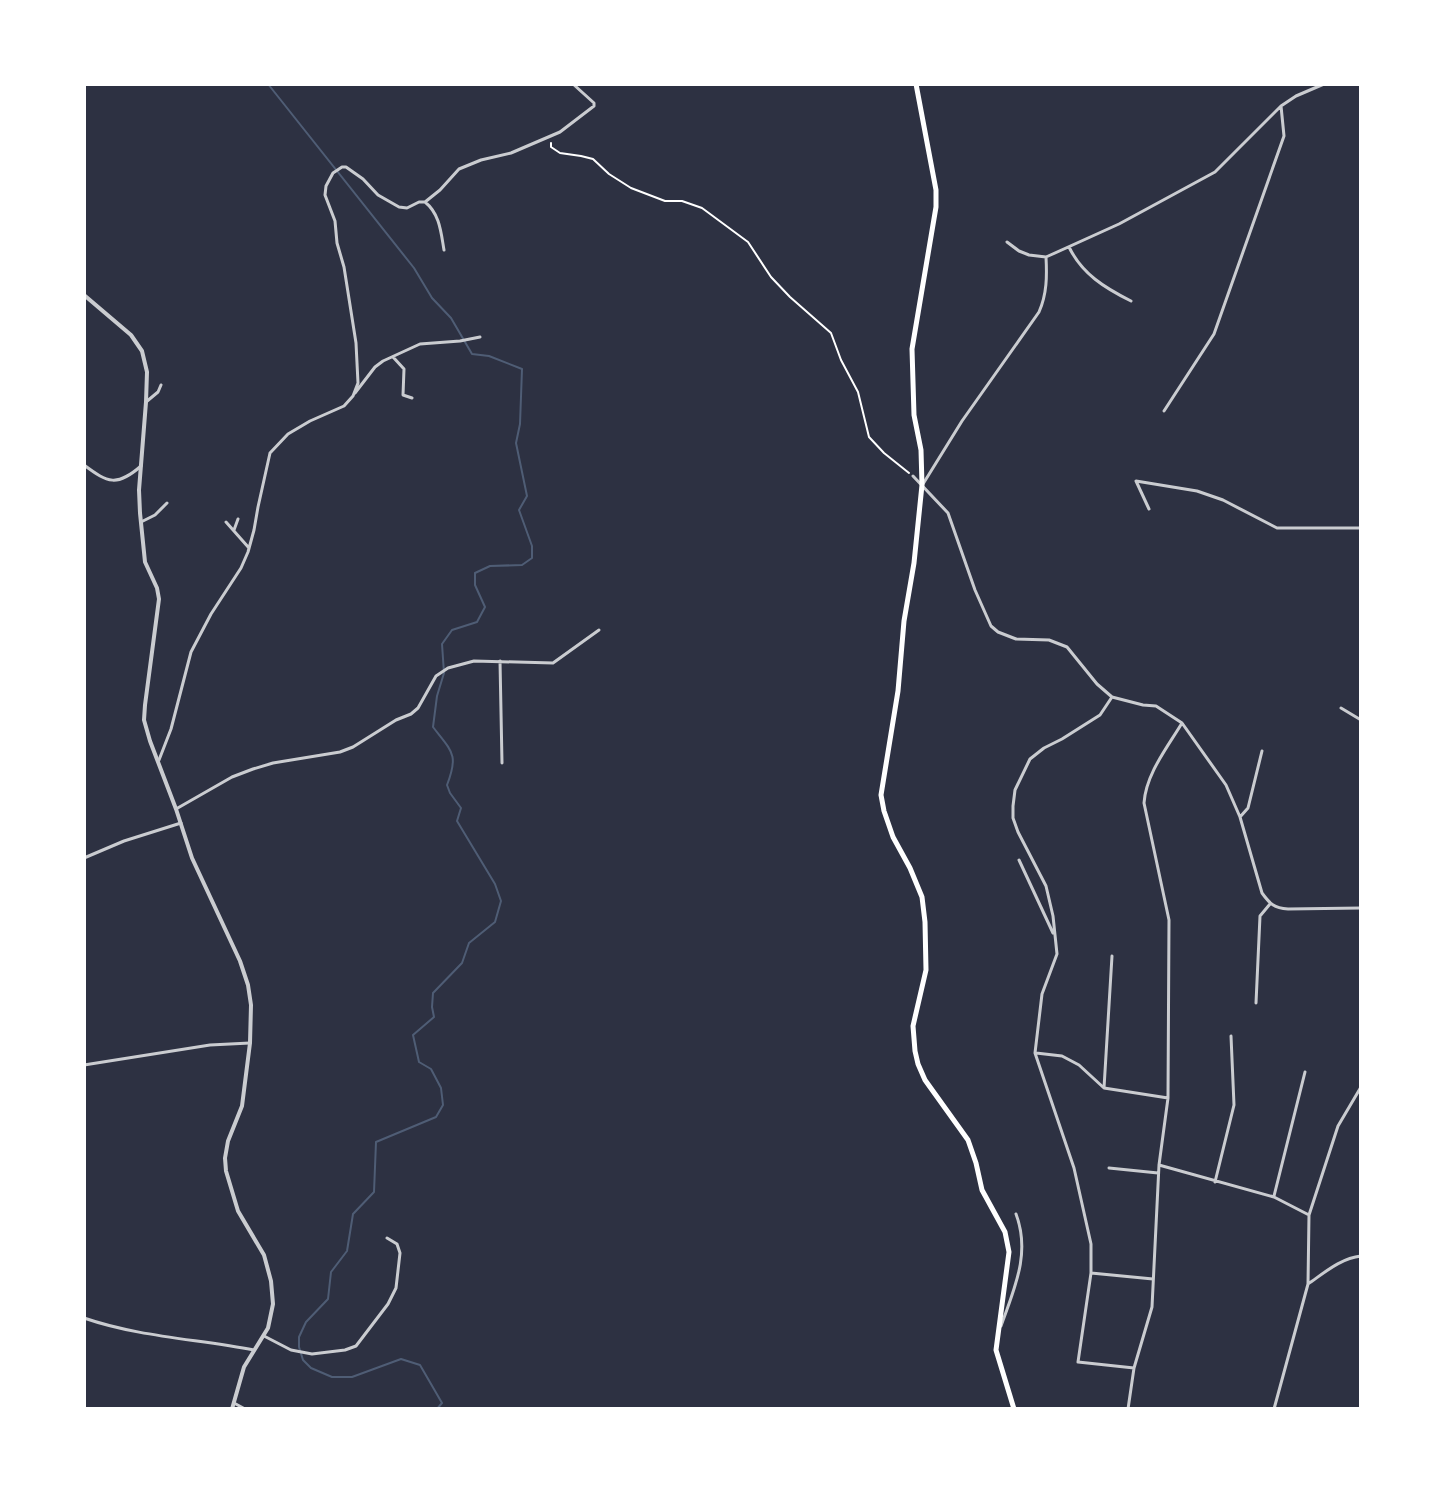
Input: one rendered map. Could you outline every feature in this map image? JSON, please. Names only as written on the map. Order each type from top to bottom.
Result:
[{"type":"main road","points":[[916,84],[935,174],[936,207],[912,349],[914,415],[921,450],[922,485],[898,691],[881,795],[893,837],[922,897],[926,970],[913,1026],[918,1064],[925,1080],[968,1140],[982,1190],[1005,1232],[1009,1252],[996,1350],[1014,1409]]},
{"type":"street","points":[[425,202],[459,169],[511,153],[553,135],[580,118],[594,103],[573,84]]},
{"type":"street","points":[[1007,242],[1029,255],[1046,257],[1119,224],[1215,172],[1281,106],[1324,84]]},
{"type":"street","points":[[1164,411],[1214,334],[1284,136],[1281,106]]},
{"type":"street","points":[[353,396],[358,383],[356,343],[335,221],[325,195],[328,180],[335,171],[346,167],[378,195],[399,207],[407,208],[419,202],[431,205],[438,219],[444,250]]},
{"type":"street","points":[[1069,247],[1075,260],[1094,280],[1131,301]]},
{"type":"street","points":[[922,485],[962,421],[1039,312],[1045,299],[1046,257]]},
{"type":"street","points":[[84,295],[131,335],[142,351],[147,372],[139,490],[145,562],[159,599],[144,720],[192,858],[240,961],[251,1005],[242,1106],[228,1141],[225,1158],[233,1199],[264,1255],[271,1281],[272,1313],[264,1336],[244,1367],[233,1406],[245,1409]]},
{"type":"street","points":[[158,763],[171,729],[191,652],[241,568],[249,548],[270,453],[288,434],[344,406],[375,367],[393,357],[420,344],[480,337]]},
{"type":"street","points":[[393,357],[404,369],[403,395],[412,398]]},
{"type":"street","points":[[146,402],[161,385]]},
{"type":"street","points":[[84,465],[111,481],[127,478],[141,466]]},
{"type":"street","points":[[913,476],[948,513],[991,626],[1016,639],[1049,640],[1067,647],[1097,684],[1112,697],[1156,706],[1182,723],[1226,785],[1240,817],[1262,893],[1270,904],[1288,909],[1361,908]]},
{"type":"street","points":[[1149,509],[1136,481],[1197,491],[1223,500],[1277,528],[1361,528]]},
{"type":"street","points":[[141,522],[155,515],[167,503]]},
{"type":"street","points":[[233,531],[238,519]]},
{"type":"street","points":[[226,522],[249,548]]},
{"type":"street","points":[[176,809],[232,777],[253,769],[353,747],[411,714],[418,708],[436,676],[448,668],[474,661],[553,663],[599,630]]},
{"type":"street","points":[[500,661],[502,763]]},
{"type":"street","points":[[1112,697],[1100,715],[1030,759],[1015,790],[1013,818],[1046,886],[1053,916],[1057,954],[1042,994],[1035,1053],[1074,1168],[1091,1244],[1091,1273],[1078,1362],[1134,1368]]},
{"type":"street","points":[[1341,708],[1361,720]]},
{"type":"street","points":[[1128,1409],[1134,1368],[1152,1307],[1158,1173],[1168,1098],[1169,920],[1144,803],[1145,789],[1182,723]]},
{"type":"street","points":[[1240,817],[1248,808],[1262,751]]},
{"type":"street","points":[[84,858],[124,841],[181,823]]},
{"type":"street","points":[[1019,860],[1055,938]]},
{"type":"street","points":[[1256,1003],[1260,916],[1270,904]]},
{"type":"street","points":[[1104,1088],[1112,956]]},
{"type":"street","points":[[1215,1182],[1234,1105],[1231,1036]]},
{"type":"street","points":[[84,1065],[210,1045],[250,1043]]},
{"type":"street","points":[[1035,1053],[1062,1056],[1079,1065],[1104,1088],[1168,1098]]},
{"type":"street","points":[[1274,1197],[1305,1072]]},
{"type":"street","points":[[1274,1409],[1308,1284],[1309,1215],[1338,1126],[1361,1087]]},
{"type":"street","points":[[1159,1165],[1274,1197],[1309,1215]]},
{"type":"street","points":[[1109,1168],[1158,1173]]},
{"type":"street","points":[[998,1333],[1020,1272],[1022,1247],[1016,1214]]},
{"type":"street","points":[[264,1336],[295,1351],[312,1354],[356,1346],[394,1294],[399,1248],[387,1238]]},
{"type":"street","points":[[1308,1284],[1338,1264],[1361,1256]]},
{"type":"street","points":[[1091,1273],[1153,1279]]},
{"type":"street","points":[[84,1318],[152,1335],[254,1350]]},
{"type":"path","points":[[553,135],[551,147],[560,153],[593,159],[631,188],[665,201],[682,201],[702,208],[748,242],[771,277],[831,333],[858,392],[869,437],[913,476]]},
{"type":"waterway","points":[[268,84],[414,268],[432,298],[451,318],[472,354],[489,356],[522,369],[520,424],[516,443],[527,496],[519,510],[532,546],[532,558],[522,565],[490,566],[475,573],[475,585],[485,607],[477,622],[452,630],[442,644],[444,673],[433,727],[452,754],[453,766],[447,785],[461,808],[457,821],[495,884],[501,901],[495,922],[469,943],[462,963],[433,993],[434,1017],[413,1035],[419,1062],[431,1069],[441,1088],[443,1105],[436,1117],[376,1142],[374,1192],[353,1214],[347,1251],[331,1272],[328,1299],[306,1322],[299,1337],[303,1360],[311,1368],[332,1377],[352,1377],[401,1359],[420,1365],[442,1403],[437,1409]]}]
